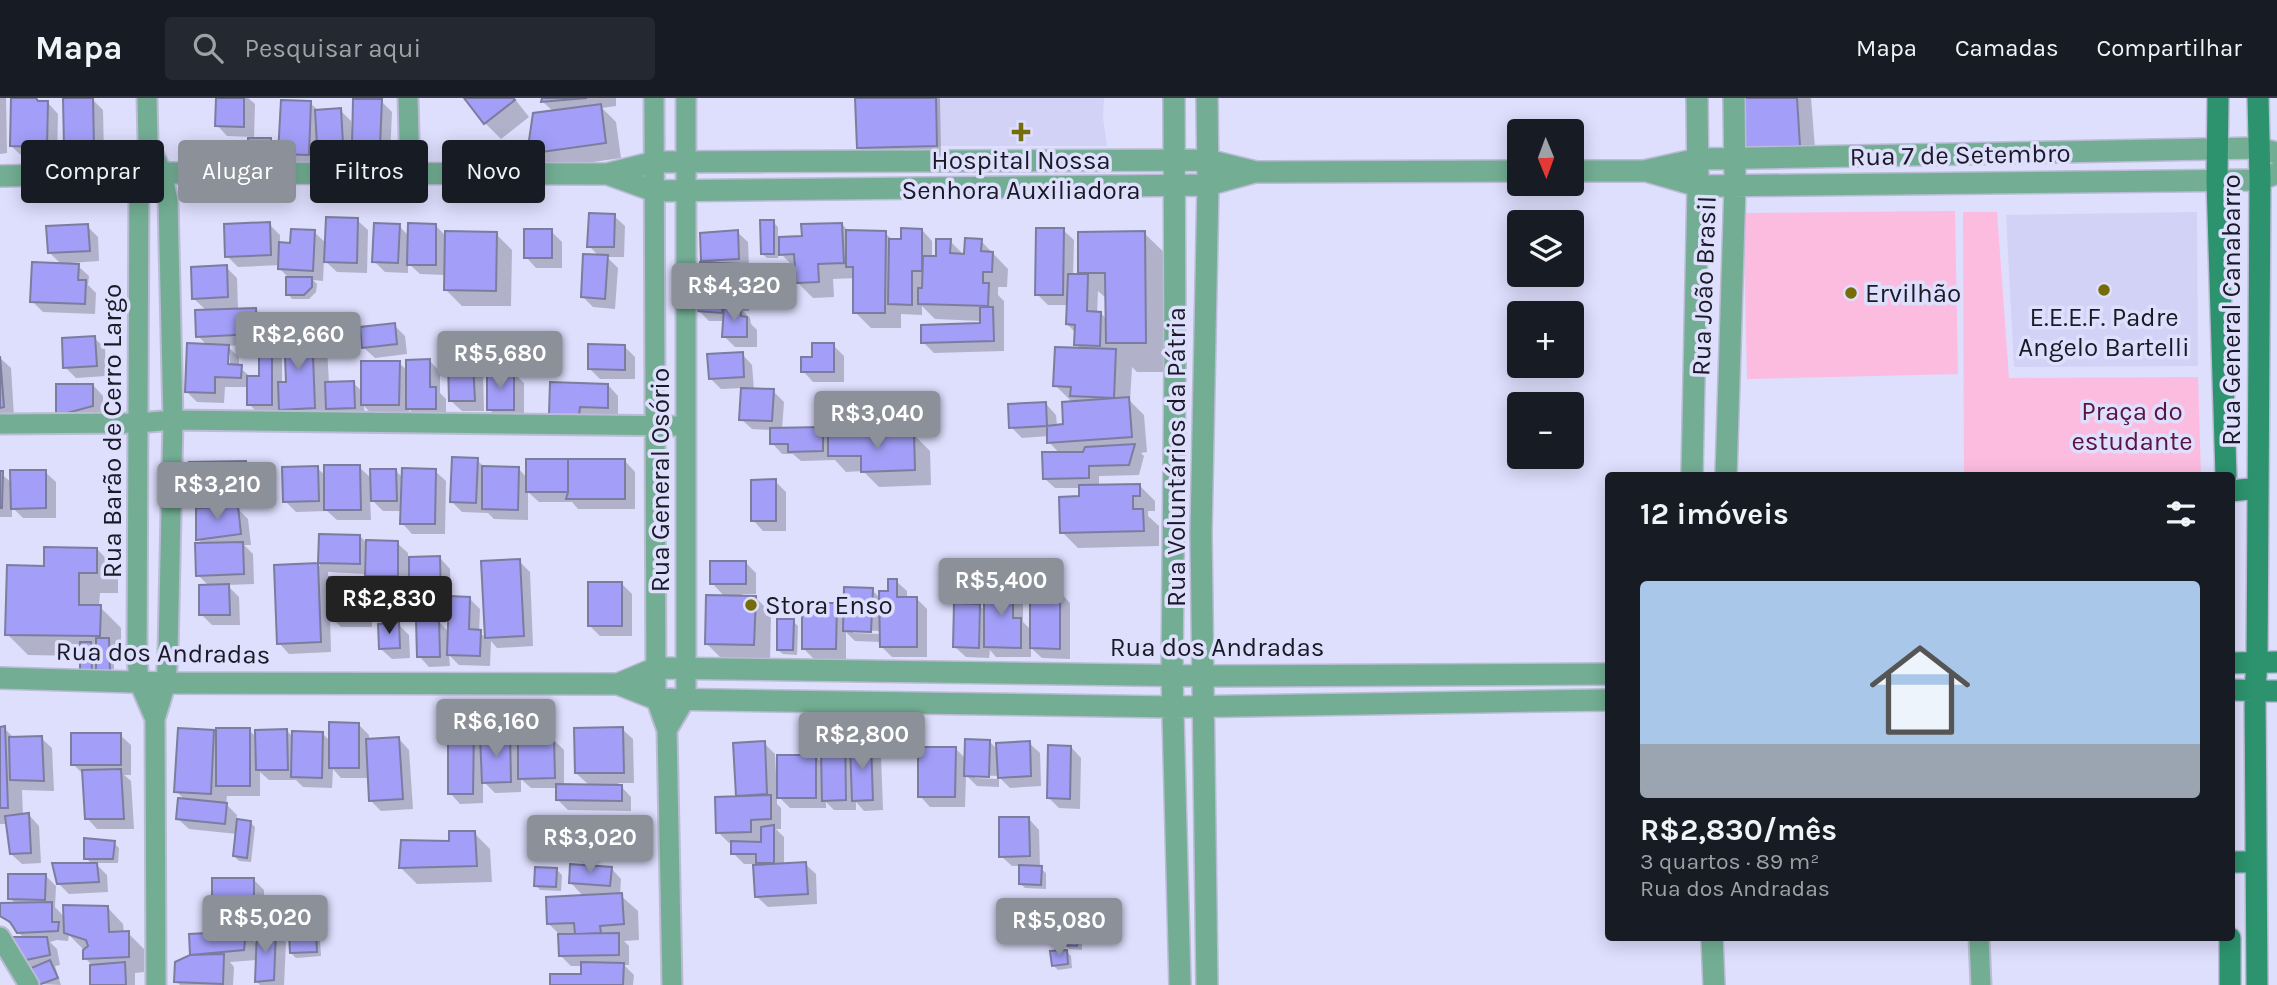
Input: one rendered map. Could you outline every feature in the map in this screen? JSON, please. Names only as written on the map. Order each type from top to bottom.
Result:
[{"type":"main road","name":"Rua General Canabarro","points":[[2218,98],[2217,181],[2226,472]]},
{"type":"main road","name":"Rua General Canabarro","points":[[2257,985],[2255,691],[2267,662],[2258,488],[2268,176],[2267,150],[2258,98]]},
{"type":"main road","points":[[2235,491],[2258,488]]},
{"type":"main road","points":[[2235,663],[2267,662]]},
{"type":"main road","points":[[2235,690],[2277,691]]},
{"type":"main road","points":[[2235,862],[2256,862]]},
{"type":"main road","points":[[2230,941],[2230,985]]},
{"type":"street","name":"Rua Barão de Cerro Largo","points":[[147,98],[148,140]]},
{"type":"street","points":[[408,98],[409,140]]},
{"type":"street","name":"Rua General Osório","points":[[654,98],[656,699],[667,730],[672,985]]},
{"type":"street","name":"Rua General Osório","points":[[686,98],[686,698]]},
{"type":"street","name":"Rua Voluntários da Pátria","points":[[1174,98],[1172,675],[1180,985]]},
{"type":"street","name":"Rua Voluntários da Pátria","points":[[1207,98],[1202,509],[1207,985]]},
{"type":"street","name":"Rua João Brasil","points":[[1692,472],[1698,186],[1697,98]]},
{"type":"street","name":"Rua João Brasil","points":[[1726,472],[1735,186],[1734,98]]},
{"type":"street","name":"Rua 7 de Setembro","points":[[1584,171],[1644,171],[1698,159],[2267,150]]},
{"type":"street","points":[[2032,152],[2035,183]]},
{"type":"street","points":[[428,174],[607,174],[654,162],[1174,160],[1207,160],[1256,172],[1507,171]]},
{"type":"street","points":[[957,188],[958,161]]},
{"type":"street","name":"Rua 7 de Setembro","points":[[1644,171],[1698,186],[2217,181],[2268,176]]},
{"type":"street","points":[[607,174],[654,191],[687,191],[1208,185],[1256,172]]},
{"type":"street","points":[[164,173],[310,174]]},
{"type":"street","points":[[0,176],[21,176]]},
{"type":"street","name":"Rua Barão de Cerro Largo","points":[[156,985],[155,719],[166,683],[173,420],[168,200],[164,182]]},
{"type":"street","name":"Rua Barão de Cerro Largo","points":[[139,203],[137,657],[139,682],[155,719]]},
{"type":"street","points":[[1175,361],[1204,361]]},
{"type":"street","points":[[0,424],[138,423],[173,420],[686,426]]},
{"type":"street","points":[[1174,508],[1202,509]]},
{"type":"street","name":"Rua dos Andradas","points":[[618,684],[656,668],[1204,676],[1605,674]]},
{"type":"street","points":[[842,671],[843,701]]},
{"type":"street","points":[[1523,674],[1524,702]]},
{"type":"street","points":[[1349,675],[1352,704]]},
{"type":"street","name":"Rua dos Andradas","points":[[0,678],[166,683],[618,684],[656,699],[1173,707],[1605,700]]},
{"type":"street","points":[[667,730],[686,698]]},
{"type":"street","points":[[1176,830],[1205,828]]},
{"type":"street","points":[[0,937],[29,985]]},
{"type":"street","points":[[1712,941],[1714,985]]},
{"type":"street","points":[[1979,941],[1981,985]]},
{"type":"shaded area","name":"Hospital Nossa Senhora Auxiliadora","points":[[936,98],[1104,98],[1103,118],[1107,146],[937,146]]},
{"type":"shaded area","name":"E.E.E.F. Padre Angelo Bartelli","points":[[2197,212],[2198,366],[2014,367],[2006,215]]},
{"type":"green space","name":"Ervilhão","points":[[1955,211],[1958,374],[1747,379],[1743,213]]},
{"type":"green space","name":"Praça do estudante","points":[[1963,212],[1997,212],[2009,378],[2198,377],[2201,472],[1964,472]]},
{"type":"building","points":[[11,98],[48,101],[47,140],[21,140],[21,146],[10,146]]},
{"type":"building","points":[[63,98],[93,98],[94,140],[64,140]]},
{"type":"building","points":[[216,98],[244,98],[244,127],[215,126]]},
{"type":"building","points":[[464,98],[513,98],[515,100],[484,124]]},
{"type":"building","points":[[542,98],[587,98],[541,102]]},
{"type":"building","points":[[855,98],[936,98],[937,146],[857,148]]},
{"type":"building","points":[[1744,98],[1797,98],[1800,146],[1744,148]]},
{"type":"building","points":[[353,99],[382,99],[380,140],[352,140]]},
{"type":"building","points":[[281,100],[311,101],[309,155],[296,155],[296,140],[279,140]]},
{"type":"building","points":[[601,104],[606,143],[545,151],[545,140],[529,140],[533,113]]},
{"type":"building","points":[[341,108],[343,140],[317,140],[315,110]]},
{"type":"building","points":[[248,138],[271,138],[271,140]]},
{"type":"building","points":[[589,213],[615,214],[614,247],[587,247]]},
{"type":"building","points":[[326,217],[358,218],[357,263],[324,262]]},
{"type":"building","points":[[760,220],[774,220],[774,254],[761,254]]},
{"type":"building","points":[[270,222],[271,255],[225,257],[224,224]]},
{"type":"building","points":[[374,223],[400,224],[398,263],[372,262]]},
{"type":"building","points":[[408,223],[436,224],[436,265],[407,265]]},
{"type":"building","points":[[842,223],[844,263],[818,264],[819,282],[796,283],[794,254],[779,255],[779,237],[802,236],[801,224]]},
{"type":"building","points":[[88,224],[90,251],[48,253],[46,226]]},
{"type":"building","points":[[901,228],[922,229],[922,271],[912,271],[912,305],[888,304],[889,239],[901,239]]},
{"type":"building","points":[[1036,228],[1064,228],[1063,295],[1035,295]]},
{"type":"building","points":[[291,229],[315,230],[313,271],[278,269],[279,242],[290,243]]},
{"type":"building","points":[[524,229],[552,229],[552,258],[524,258]]},
{"type":"building","points":[[738,230],[739,259],[701,261],[700,233]]},
{"type":"building","points":[[846,230],[886,231],[885,313],[853,313],[853,267],[846,267]]},
{"type":"building","points":[[445,231],[497,232],[496,291],[444,290]]},
{"type":"building","points":[[1145,231],[1146,343],[1106,343],[1105,273],[1078,273],[1078,232]]},
{"type":"building","points":[[965,238],[982,239],[981,251],[993,252],[992,272],[983,272],[983,283],[989,283],[988,306],[918,304],[918,288],[922,288],[923,256],[936,256],[936,239],[951,239],[950,253],[964,254]]},
{"type":"building","points":[[583,254],[608,255],[605,299],[581,297]]},
{"type":"building","points":[[32,262],[79,264],[78,280],[86,280],[85,304],[30,302]]},
{"type":"building","points":[[700,262],[741,264],[739,301],[723,301],[722,313],[697,311]]},
{"type":"building","points":[[227,265],[228,297],[192,299],[191,267]]},
{"type":"building","points":[[1068,274],[1088,274],[1087,311],[1101,312],[1100,346],[1074,345],[1075,325],[1066,324]]},
{"type":"building","points":[[286,277],[312,277],[312,287],[304,295],[286,295]]},
{"type":"building","points":[[740,306],[741,316],[747,317],[747,337],[722,337],[724,307]]},
{"type":"building","points":[[980,307],[993,307],[994,341],[921,343],[921,325],[980,323]]},
{"type":"building","points":[[256,308],[257,334],[196,337],[195,310]]},
{"type":"building","points":[[395,323],[397,344],[362,348],[360,327]]},
{"type":"building","points":[[312,329],[315,408],[279,410],[278,382],[286,382],[284,330]]},
{"type":"building","points":[[95,336],[97,366],[63,368],[62,338]]},
{"type":"building","points":[[259,339],[272,339],[272,405],[247,405],[247,376],[259,376]]},
{"type":"building","points":[[187,343],[229,345],[228,364],[242,365],[241,378],[215,377],[215,393],[185,392]]},
{"type":"building","points":[[812,343],[834,343],[834,372],[801,372],[801,357],[812,357]]},
{"type":"building","points":[[588,344],[625,345],[625,370],[588,369]]},
{"type":"building","points":[[1055,347],[1116,349],[1114,398],[1070,396],[1071,387],[1053,386]]},
{"type":"building","points":[[743,352],[744,377],[709,379],[707,354]]},
{"type":"building","points":[[0,356],[4,407],[0,408]]},
{"type":"building","points":[[430,359],[430,387],[436,387],[436,409],[406,409],[406,360]]},
{"type":"building","points":[[361,361],[400,361],[399,405],[361,405]]},
{"type":"building","points":[[473,362],[475,401],[449,401],[448,363]]},
{"type":"building","points":[[487,371],[514,371],[514,410],[487,410]]},
{"type":"building","points":[[354,381],[355,408],[326,409],[325,382]]},
{"type":"building","points":[[550,382],[608,384],[608,408],[580,407],[579,416],[549,415]]},
{"type":"building","points":[[56,384],[93,384],[93,406],[56,416]]},
{"type":"building","points":[[741,388],[774,389],[772,421],[739,420]]},
{"type":"building","points":[[1129,397],[1132,437],[1047,443],[1047,426],[1063,424],[1062,402]]},
{"type":"building","points":[[1046,402],[1047,426],[1009,428],[1008,404]]},
{"type":"building","points":[[823,427],[823,451],[788,452],[788,444],[770,444],[770,428]]},
{"type":"building","points":[[914,434],[915,470],[861,472],[861,456],[828,456],[828,436]]},
{"type":"building","points":[[1135,444],[1129,465],[1089,466],[1089,478],[1043,479],[1042,452],[1083,452],[1085,447]]},
{"type":"building","points":[[452,457],[478,458],[476,503],[450,502]]},
{"type":"building","points":[[526,459],[568,459],[568,492],[526,492]]},
{"type":"building","points":[[568,459],[625,459],[625,499],[566,499]]},
{"type":"building","points":[[246,461],[246,492],[190,494],[189,462]]},
{"type":"building","points":[[324,465],[360,465],[361,510],[324,510]]},
{"type":"building","points":[[318,466],[319,501],[283,502],[282,467]]},
{"type":"building","points":[[482,466],[519,467],[518,510],[482,509]]},
{"type":"building","points":[[402,468],[436,469],[435,524],[400,524]]},
{"type":"building","points":[[370,469],[396,469],[397,501],[371,501]]},
{"type":"building","points":[[10,470],[46,470],[46,508],[11,509]]},
{"type":"building","points":[[0,471],[3,471],[2,508],[0,508]]},
{"type":"building","points":[[776,479],[776,521],[751,521],[751,480]]},
{"type":"building","points":[[1140,484],[1140,496],[1133,496],[1133,509],[1143,509],[1144,531],[1060,533],[1059,497],[1079,496],[1079,485]]},
{"type":"building","points":[[238,506],[241,534],[196,540],[196,508]]},
{"type":"building","points":[[319,534],[360,535],[360,564],[318,563]]},
{"type":"building","points":[[366,540],[398,541],[398,576],[365,576]]},
{"type":"building","points":[[243,542],[244,574],[196,576],[195,543]]},
{"type":"building","points":[[44,547],[97,548],[97,573],[79,573],[79,605],[101,605],[100,636],[5,635],[7,565],[44,566]]},
{"type":"building","points":[[440,556],[441,600],[402,602],[402,581],[409,581],[409,557]]},
{"type":"building","points":[[520,559],[524,636],[485,638],[481,561]]},
{"type":"building","points":[[710,561],[746,561],[746,584],[710,584]]},
{"type":"building","points":[[318,563],[321,642],[277,644],[274,565]]},
{"type":"building","points":[[329,577],[362,578],[362,618],[328,617]]},
{"type":"building","points":[[888,579],[897,579],[897,597],[917,597],[917,647],[880,647],[879,591],[888,591]]},
{"type":"building","points":[[588,582],[622,582],[622,626],[588,626]]},
{"type":"building","points":[[229,584],[230,615],[199,615],[199,585]]},
{"type":"building","points":[[984,584],[1013,584],[1013,618],[1021,618],[1021,648],[984,647]]},
{"type":"building","points":[[844,587],[873,588],[871,632],[843,631]]},
{"type":"building","points":[[1030,590],[1060,590],[1060,649],[1030,648]]},
{"type":"building","points":[[706,595],[756,596],[754,645],[705,644]]},
{"type":"building","points":[[449,596],[470,597],[469,629],[481,630],[480,656],[447,655]]},
{"type":"building","points":[[802,603],[837,603],[836,649],[802,649]]},
{"type":"building","points":[[954,603],[980,604],[979,648],[953,647]]},
{"type":"building","points":[[439,619],[440,657],[417,657],[416,620]]},
{"type":"building","points":[[777,619],[794,619],[793,650],[777,650]]},
{"type":"building","points":[[399,622],[400,648],[379,649],[378,624]]},
{"type":"building","points":[[96,638],[109,638],[110,671],[96,672]]},
{"type":"building","points":[[80,642],[91,642],[92,672],[80,672]]},
{"type":"building","points":[[329,722],[359,723],[359,768],[329,768]]},
{"type":"building","points":[[5,726],[8,808],[0,808],[0,727]]},
{"type":"building","points":[[448,727],[474,727],[473,794],[448,794]]},
{"type":"building","points":[[623,727],[624,773],[575,773],[574,728]]},
{"type":"building","points":[[831,727],[845,728],[846,800],[822,801],[821,752],[831,752]]},
{"type":"building","points":[[178,728],[214,730],[211,794],[174,792]]},
{"type":"building","points":[[216,728],[250,728],[250,786],[216,786]]},
{"type":"building","points":[[287,729],[288,770],[256,770],[255,730]]},
{"type":"building","points":[[292,731],[323,732],[322,778],[291,777]]},
{"type":"building","points":[[71,733],[121,733],[121,765],[71,765]]},
{"type":"building","points":[[510,735],[511,782],[482,783],[480,736]]},
{"type":"building","points":[[42,736],[44,781],[10,780],[9,737]]},
{"type":"building","points":[[399,737],[403,799],[369,801],[366,739]]},
{"type":"building","points":[[518,737],[554,737],[555,778],[518,779]]},
{"type":"building","points":[[965,739],[990,740],[989,777],[964,776]]},
{"type":"building","points":[[765,741],[767,794],[736,796],[733,743]]},
{"type":"building","points":[[1030,741],[1031,776],[998,778],[996,743]]},
{"type":"building","points":[[871,743],[873,800],[852,801],[850,744]]},
{"type":"building","points":[[1048,745],[1071,746],[1070,799],[1047,798]]},
{"type":"building","points":[[918,747],[956,747],[955,797],[918,797]]},
{"type":"building","points":[[777,755],[816,755],[816,798],[777,798]]},
{"type":"building","points":[[121,769],[124,819],[85,819],[82,770]]},
{"type":"building","points":[[556,784],[622,785],[622,801],[556,800]]},
{"type":"building","points":[[771,795],[771,819],[751,820],[751,832],[716,833],[715,797]]},
{"type":"building","points":[[178,798],[227,803],[225,824],[176,819]]},
{"type":"building","points":[[29,813],[31,853],[10,854],[5,816]]},
{"type":"building","points":[[999,817],[1029,817],[1030,856],[999,857]]},
{"type":"building","points":[[237,819],[251,821],[247,858],[233,856]]},
{"type":"building","points":[[774,825],[774,863],[756,863],[756,854],[731,854],[731,841],[761,842],[761,827]]},
{"type":"building","points":[[449,831],[475,831],[477,866],[399,868],[401,840],[449,841]]},
{"type":"building","points":[[84,838],[115,841],[113,859],[84,859]]},
{"type":"building","points":[[806,862],[808,894],[755,897],[753,865]]},
{"type":"building","points":[[52,863],[97,863],[99,882],[57,884]]},
{"type":"building","points":[[570,864],[612,867],[610,886],[569,883]]},
{"type":"building","points":[[1019,865],[1042,866],[1041,885],[1019,884]]},
{"type":"building","points":[[535,867],[557,868],[556,887],[534,886]]},
{"type":"building","points":[[8,874],[46,874],[45,900],[8,899]]},
{"type":"building","points":[[212,878],[254,878],[254,899],[212,899]]},
{"type":"building","points":[[622,893],[624,924],[600,926],[601,933],[575,934],[574,923],[547,924],[546,897]]},
{"type":"building","points":[[205,899],[261,900],[259,927],[209,929]]},
{"type":"building","points":[[52,902],[52,922],[59,922],[58,931],[17,933],[10,922],[0,916],[0,903]]},
{"type":"building","points":[[63,905],[108,906],[109,932],[129,931],[129,957],[83,959],[83,950],[88,946],[86,940],[64,933]]},
{"type":"building","points":[[257,929],[276,930],[274,980],[255,982]]},
{"type":"building","points":[[246,931],[244,950],[190,955],[189,934]]},
{"type":"building","points":[[1063,932],[1078,933],[1077,946],[1062,945]]},
{"type":"building","points":[[316,933],[317,952],[290,953],[289,934]]},
{"type":"building","points":[[619,933],[619,955],[559,956],[558,934]]},
{"type":"building","points":[[10,937],[47,937],[50,955],[21,961]]},
{"type":"building","points":[[1067,950],[1068,964],[1052,966],[1050,951]]},
{"type":"building","points":[[224,954],[223,984],[174,982],[175,962],[190,955]]},
{"type":"building","points":[[50,960],[58,978],[38,985],[29,969]]},
{"type":"building","points":[[125,962],[126,985],[90,985],[90,965]]},
{"type":"building","points":[[581,962],[624,963],[623,985],[550,985],[550,974],[581,974]]},
{"type":"place","name":"Hospital Nossa Senhora Auxiliadora","points":[[1021,132]]},
{"type":"place","name":"E.E.E.F. Padre Angelo Bartelli","points":[[2104,290]]},
{"type":"place","name":"Ervilhão","points":[[1851,293]]},
{"type":"place","name":"Stora Enso","points":[[751,605]]}]
